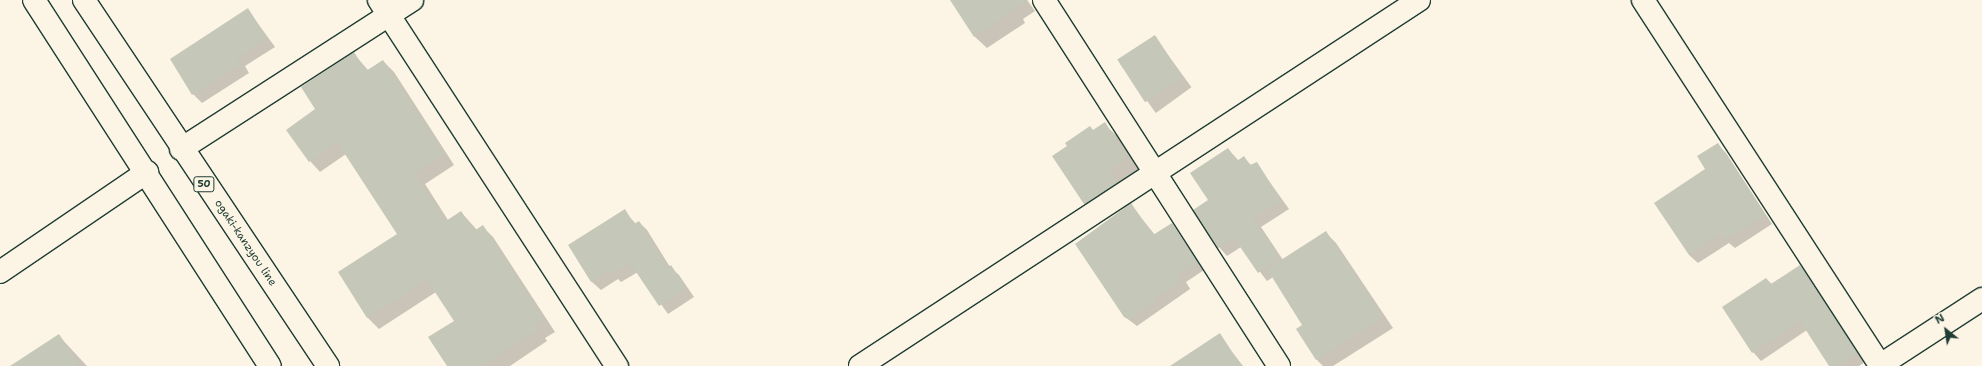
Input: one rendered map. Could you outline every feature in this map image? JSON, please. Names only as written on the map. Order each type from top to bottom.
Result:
[{"type":"street","points":[[34,0],[270,366]]},
{"type":"street","name":"ogaki-kanzyou line","points":[[84,0],[180,149],[328,366]]},
{"type":"street","points":[[180,149],[384,8],[412,0]]},
{"type":"street","points":[[1044,0],[1279,366]]},
{"type":"street","points":[[860,366],[1419,0]]},
{"type":"street","points":[[1642,0],[1880,366],[1982,298]]},
{"type":"street","points":[[384,8],[617,366]]},
{"type":"street","points":[[0,272],[146,172]]},
{"type":"building","points":[[950,0],[1028,0],[974,37]]},
{"type":"building","points":[[248,8],[267,38],[237,58],[241,64],[192,95],[170,59]]},
{"type":"building","points":[[1155,35],[1183,78],[1145,102],[1117,60]]},
{"type":"building","points":[[354,52],[366,71],[383,60],[444,154],[414,173],[446,221],[461,211],[474,231],[483,225],[544,320],[535,326],[537,330],[482,366],[447,366],[428,337],[454,321],[427,280],[367,318],[338,272],[397,234],[337,142],[309,162],[286,130],[315,109],[301,87]]},
{"type":"building","points":[[1105,122],[1128,158],[1109,171],[1117,183],[1084,204],[1052,156],[1067,146],[1065,143],[1090,126],[1093,130]]},
{"type":"building","points":[[1718,143],[1765,215],[1725,240],[1721,234],[1689,255],[1654,203],[1705,169],[1697,156]]},
{"type":"building","points":[[1228,148],[1237,161],[1244,156],[1250,165],[1257,162],[1281,200],[1253,219],[1280,258],[1258,273],[1234,238],[1218,248],[1193,210],[1208,200],[1190,173]]},
{"type":"building","points":[[1131,203],[1153,235],[1172,223],[1197,261],[1178,274],[1182,281],[1155,298],[1157,301],[1128,319],[1124,317],[1075,244]]},
{"type":"building","points":[[625,209],[634,224],[639,221],[668,267],[671,265],[686,288],[659,306],[630,263],[612,274],[610,270],[591,282],[568,245]]},
{"type":"building","points":[[1326,231],[1383,317],[1316,360],[1296,329],[1302,325],[1267,269]]},
{"type":"building","points":[[1800,265],[1858,353],[1837,366],[1829,366],[1800,321],[1752,353],[1722,307],[1766,278],[1771,284]]},
{"type":"building","points":[[1220,333],[1241,366],[1170,366]]},
{"type":"building","points":[[59,334],[80,366],[10,366]]}]
